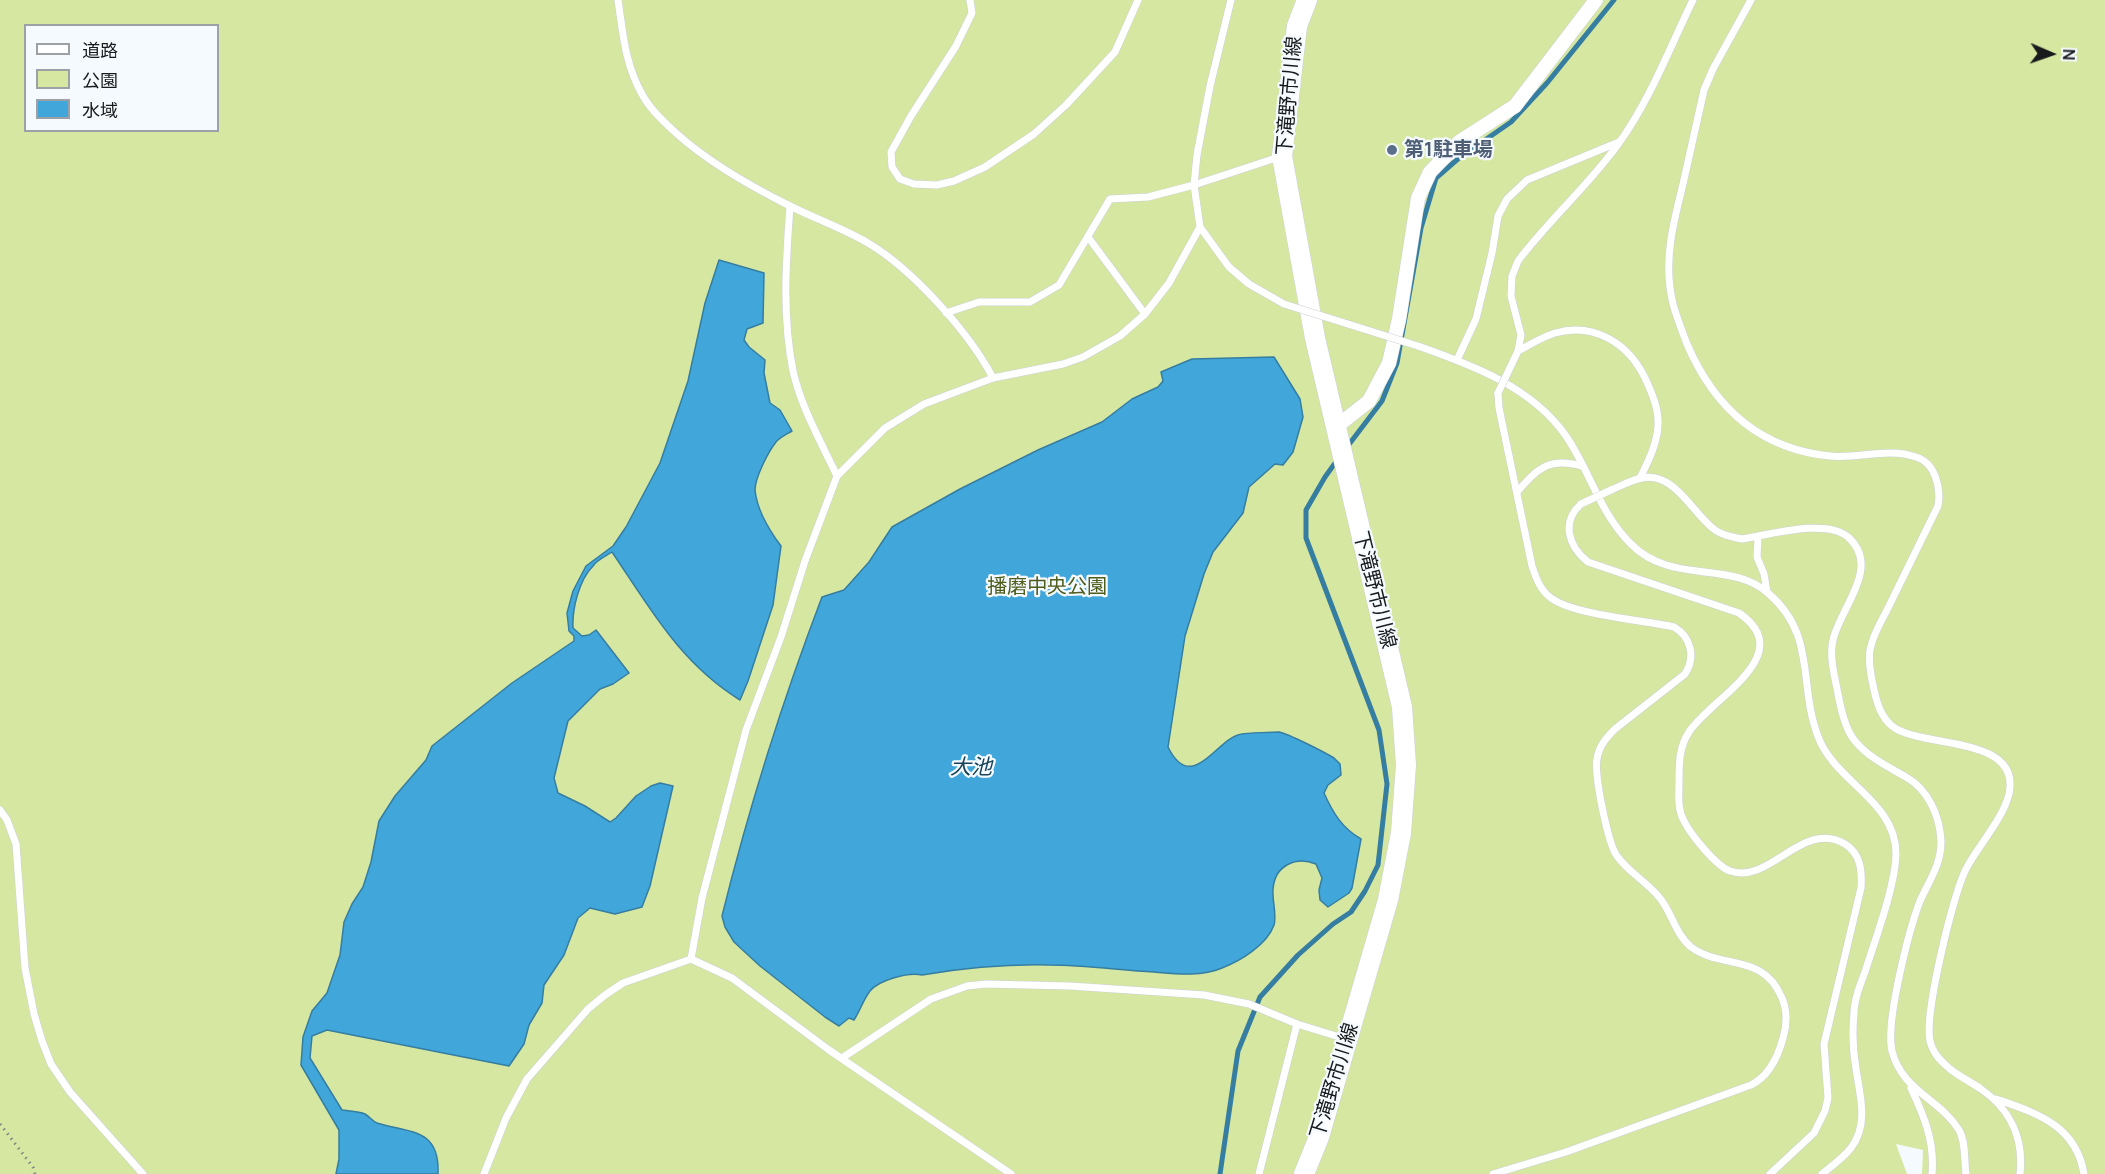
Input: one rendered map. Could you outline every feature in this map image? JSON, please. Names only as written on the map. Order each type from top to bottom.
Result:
[{"type":"main road","name":"下滝野市川線","points":[[1304,1174],[1320,1137],[1388,900],[1401,834],[1406,765],[1402,707],[1315,338],[1282,156],[1297,26],[1307,0]]},
{"type":"street","points":[[1336,427],[1369,401],[1389,363],[1399,319],[1418,198],[1430,172],[1459,142],[1515,106],[1596,0]]},
{"type":"lane","points":[[618,0],[630,71],[644,98],[662,120],[718,166],[790,206],[870,244],[907,273],[946,314],[984,360],[993,378]]},
{"type":"lane","points":[[970,0],[972,13],[957,46],[911,116],[891,153],[892,167],[900,179],[914,184],[954,181],[985,166],[1034,134],[1066,105],[1115,52],[1138,0]]},
{"type":"lane","points":[[1232,0],[1210,86],[1197,154],[1194,185],[1200,227],[1229,267],[1249,284],[1284,304],[1457,360],[1526,395],[1566,435],[1601,503],[1630,544],[1655,563],[1672,568],[1728,576],[1757,585],[1767,592],[1789,616],[1801,642],[1810,711],[1820,741],[1835,766],[1880,810],[1888,822],[1896,854],[1893,879],[1854,1010],[1853,1046],[1863,1107],[1862,1120],[1858,1136],[1852,1147],[1822,1174]]},
{"type":"lane","points":[[1493,1174],[1566,1152],[1750,1085],[1764,1076],[1773,1065],[1780,1052],[1785,1027],[1783,1002],[1769,978],[1753,967],[1701,953],[1691,947],[1681,937],[1661,899],[1617,856],[1611,846],[1597,783],[1596,768],[1599,749],[1615,729],[1685,674],[1691,662],[1688,640],[1674,627],[1572,608],[1551,598],[1538,582],[1532,566],[1499,408],[1498,393],[1518,351],[1521,334],[1511,297],[1512,276],[1518,261],[1602,165],[1620,141],[1647,93],[1693,0]]},
{"type":"lane","points":[[1751,0],[1704,90],[1673,227],[1669,272],[1673,306],[1690,349],[1711,389],[1740,420],[1760,434],[1781,445],[1831,456],[1878,454],[1915,456],[1929,465],[1934,474],[1940,495],[1938,507],[1874,636],[1869,662],[1878,706],[1892,726],[1915,735],[1983,751],[1995,756],[2007,773],[2009,793],[1998,817],[1965,871],[1954,902],[1928,1017],[1929,1040],[1936,1056],[2004,1108],[2018,1136],[2022,1159],[2020,1174]]},
{"type":"lane","points":[[1457,360],[1476,319],[1492,253],[1498,216],[1507,199],[1527,180],[1620,141]]},
{"type":"lane","points":[[946,314],[979,303],[1030,302],[1059,285],[1110,199],[1148,196],[1194,185],[1282,156]]},
{"type":"lane","points":[[790,206],[787,306],[793,371],[808,414],[837,476]]},
{"type":"lane","points":[[691,959],[702,898],[746,730],[837,476],[885,428],[924,404],[993,378],[1044,369],[1083,357],[1120,336],[1145,314],[1169,283],[1200,227]]},
{"type":"lane","points":[[1088,237],[1145,314]]},
{"type":"lane","points":[[1518,351],[1553,333],[1578,330],[1595,332],[1623,347],[1641,370],[1658,412],[1658,428],[1654,445],[1641,478]]},
{"type":"lane","points":[[1517,492],[1542,467],[1566,462],[1582,466]]},
{"type":"lane","points":[[1770,1174],[1814,1133],[1825,1112],[1828,1098],[1824,1044],[1862,876],[1859,861],[1852,849],[1830,838],[1818,838],[1749,871],[1730,871],[1715,860],[1684,823],[1679,810],[1679,764],[1683,743],[1696,722],[1745,677],[1758,658],[1761,642],[1754,626],[1739,613],[1588,562],[1578,555],[1568,531],[1571,515],[1581,504],[1641,478],[1656,478],[1671,486],[1717,532],[1742,539],[1825,528],[1847,536],[1856,546],[1861,558],[1861,573],[1833,640],[1831,655],[1846,721],[1854,740],[1870,757],[1918,786],[1933,806],[1938,818],[1941,842],[1938,864],[1915,916],[1891,1025],[1892,1052],[1902,1074],[1916,1091],[1944,1113],[1959,1130],[1964,1144],[1966,1174]]},
{"type":"lane","points":[[1758,537],[1757,557],[1764,574],[1767,592]]},
{"type":"lane","points":[[0,810],[7,820],[16,844],[26,968],[33,1014],[51,1065],[70,1092],[142,1174]]},
{"type":"lane","points":[[484,1174],[506,1118],[527,1079],[588,1009],[623,983],[691,959],[732,978],[829,1050],[1011,1174]]},
{"type":"lane","points":[[842,1058],[932,999],[967,986],[987,984],[1070,986],[1204,995],[1249,1004],[1297,1024],[1349,1040]]},
{"type":"lane","points":[[1259,1174],[1297,1024]]},
{"type":"lane","points":[[1907,1080],[1925,1117],[1931,1140],[1932,1174]]},
{"type":"lane","points":[[1993,1098],[2040,1115],[2062,1130],[2078,1155],[2084,1174]]},
{"type":"path","points":[[0,1124],[33,1167],[35,1174]]},
{"type":"green space","name":"播磨中央公園","points":[[0,0],[2105,0],[2105,1174],[1922,1174],[1923,1150],[1896,1144],[1907,1174],[0,1174]]},
{"type":"water","points":[[719,260],[764,273],[763,323],[747,329],[744,340],[765,360],[764,373],[770,403],[780,410],[792,431],[773,446],[762,465],[755,490],[761,513],[781,546],[773,605],[748,681],[740,700],[700,669],[683,652],[653,614],[612,552],[599,560],[588,572],[577,595],[573,628],[582,636],[589,635],[596,630],[629,673],[613,684],[600,689],[568,721],[554,778],[558,793],[610,822],[636,796],[651,786],[660,783],[673,786],[650,886],[642,907],[615,914],[590,908],[578,918],[564,955],[544,985],[542,1003],[529,1025],[524,1044],[509,1066],[327,1030],[312,1036],[310,1058],[342,1110],[363,1113],[377,1123],[421,1135],[434,1148],[437,1159],[438,1174],[336,1174],[339,1159],[339,1130],[301,1065],[303,1037],[312,1011],[327,993],[340,955],[344,922],[363,887],[371,862],[379,821],[395,796],[426,760],[432,746],[512,683],[574,641],[574,636],[569,631],[567,613],[573,591],[586,566],[613,546],[626,527],[660,463],[688,381],[705,303]]},
{"type":"water","name":"大池","points":[[1274,357],[1300,399],[1303,417],[1293,452],[1283,465],[1275,464],[1249,487],[1243,513],[1213,552],[1204,574],[1185,636],[1168,747],[1177,761],[1186,766],[1195,765],[1205,760],[1233,737],[1279,732],[1334,758],[1340,764],[1341,775],[1328,785],[1324,793],[1339,819],[1348,830],[1361,839],[1352,888],[1349,893],[1328,907],[1320,900],[1319,890],[1322,878],[1316,864],[1301,861],[1288,864],[1282,868],[1275,881],[1273,893],[1275,921],[1270,932],[1259,946],[1245,957],[1214,971],[1180,974],[1033,965],[916,974],[887,980],[874,987],[854,1020],[849,1018],[839,1026],[825,1017],[760,966],[734,942],[725,927],[722,916],[767,755],[822,597],[844,590],[869,562],[892,527],[960,489],[1038,450],[1102,422],[1132,399],[1158,387],[1163,381],[1161,372],[1192,359]]},
{"type":"waterway","points":[[1347,447],[1382,401],[1397,363],[1421,228],[1436,178],[1459,158],[1511,122],[1547,83],[1614,0]]},
{"type":"waterway","points":[[1220,1174],[1238,1051],[1260,997],[1298,955],[1333,924],[1351,912],[1378,865],[1387,784],[1379,730],[1306,538],[1306,510],[1338,459]]},
{"type":"place","name":"第1駐車場","points":[[1392,150]]}]
